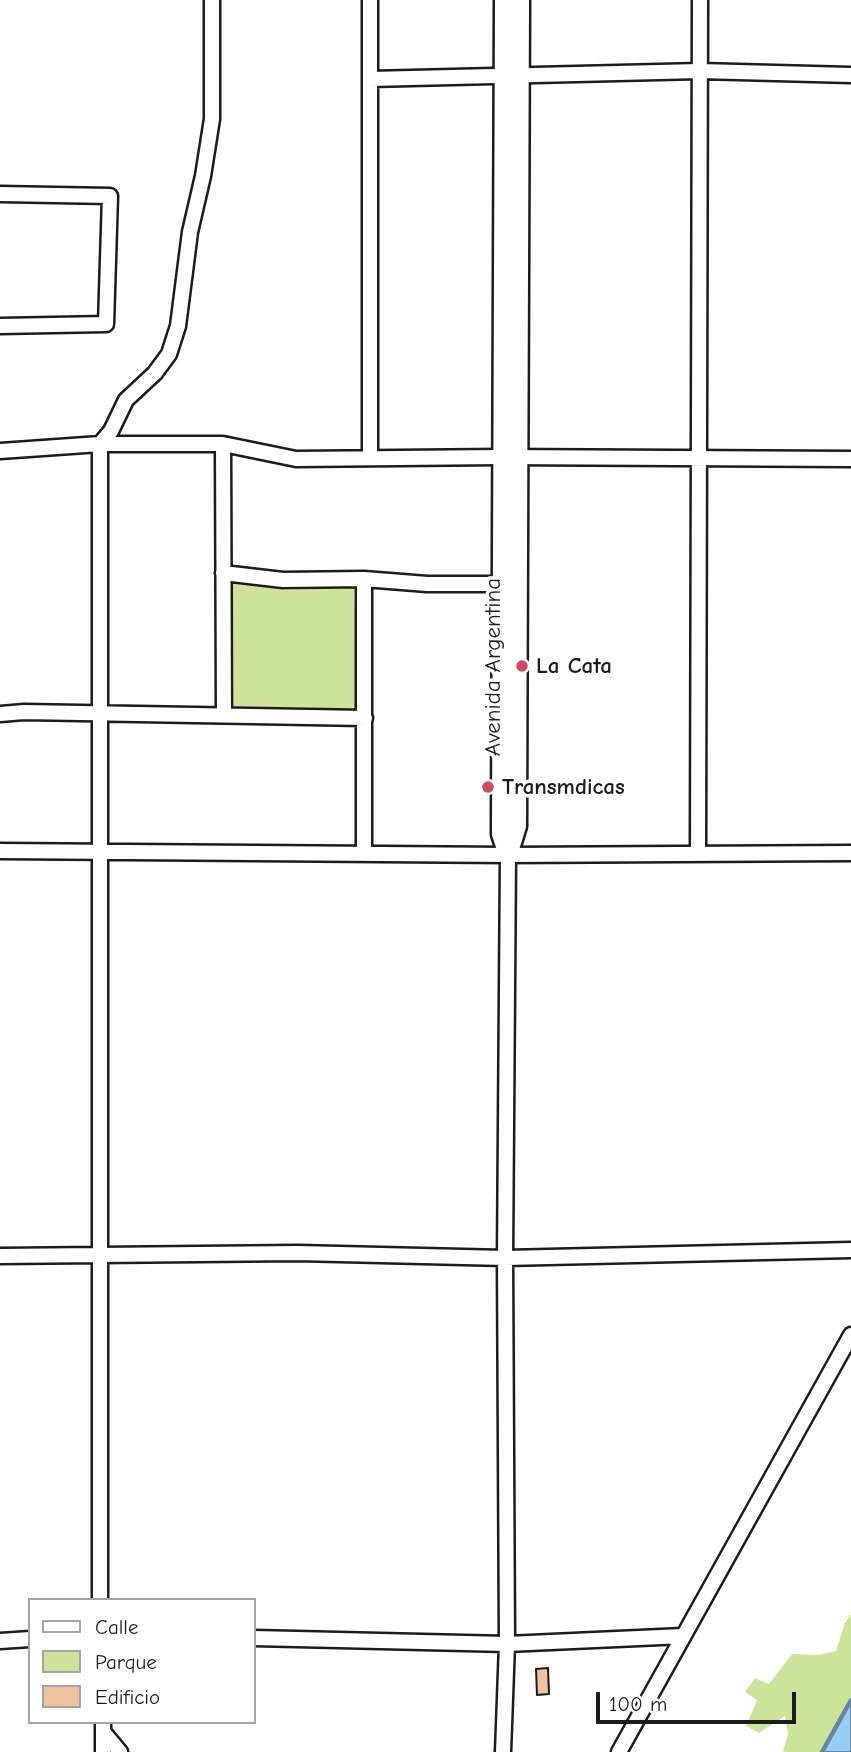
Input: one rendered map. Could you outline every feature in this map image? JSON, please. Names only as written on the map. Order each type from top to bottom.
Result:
[{"type":"main road","name":"Avenida Argentina","points":[[504,0],[512,76]]},
{"type":"main road","name":"Avenida Argentina","points":[[508,855],[517,826],[509,457],[512,76],[520,0]]},
{"type":"main road","name":"Avenida Argentina","points":[[508,855],[501,834],[501,584],[509,457]]},
{"type":"street","points":[[100,1598],[100,444],[111,431],[126,400],[155,373],[169,354],[178,326],[190,232],[212,119],[212,0]]},
{"type":"street","points":[[370,0],[370,458]]},
{"type":"street","points":[[698,854],[700,0]]},
{"type":"street","points":[[370,79],[699,71],[851,75]]},
{"type":"street","points":[[0,194],[110,196],[106,324],[0,326]]},
{"type":"street","points":[[0,451],[100,444],[223,444],[296,459],[851,459]]},
{"type":"street","points":[[223,444],[224,715]]},
{"type":"street","points":[[223,573],[283,580],[364,579],[427,584],[501,584]]},
{"type":"street","points":[[363,852],[364,579]]},
{"type":"street","points":[[0,714],[101,713],[365,718]]},
{"type":"street","points":[[0,851],[508,855],[851,853]]},
{"type":"street","points":[[503,1752],[507,1644],[505,1258],[508,855]]},
{"type":"street","points":[[0,1256],[298,1253],[505,1258],[851,1250]]},
{"type":"street","points":[[619,1752],[851,1335]]},
{"type":"street","points":[[256,1638],[507,1644],[683,1636]]},
{"type":"street","points":[[0,1641],[28,1639]]},
{"type":"street","points":[[103,1752],[104,1728]]},
{"type":"street","points":[[104,1728],[120,1752]]},
{"type":"green space","points":[[233,584],[286,590],[354,588],[356,709],[234,706]]},
{"type":"green space","points":[[851,1614],[851,1700],[822,1752],[783,1752],[788,1734],[785,1716],[759,1733],[746,1726],[757,1700],[745,1692],[755,1678],[769,1684],[792,1654],[818,1655],[836,1651],[845,1623]]},
{"type":"water","points":[[851,1700],[851,1752],[822,1752]]},
{"type":"building","points":[[548,1668],[549,1694],[537,1695],[536,1669]]},
{"type":"waterway","points":[[822,1752],[851,1700]]},
{"type":"place","name":"La Cata","points":[[522,666]]},
{"type":"place","name":"Transmdicas","points":[[488,787]]}]
